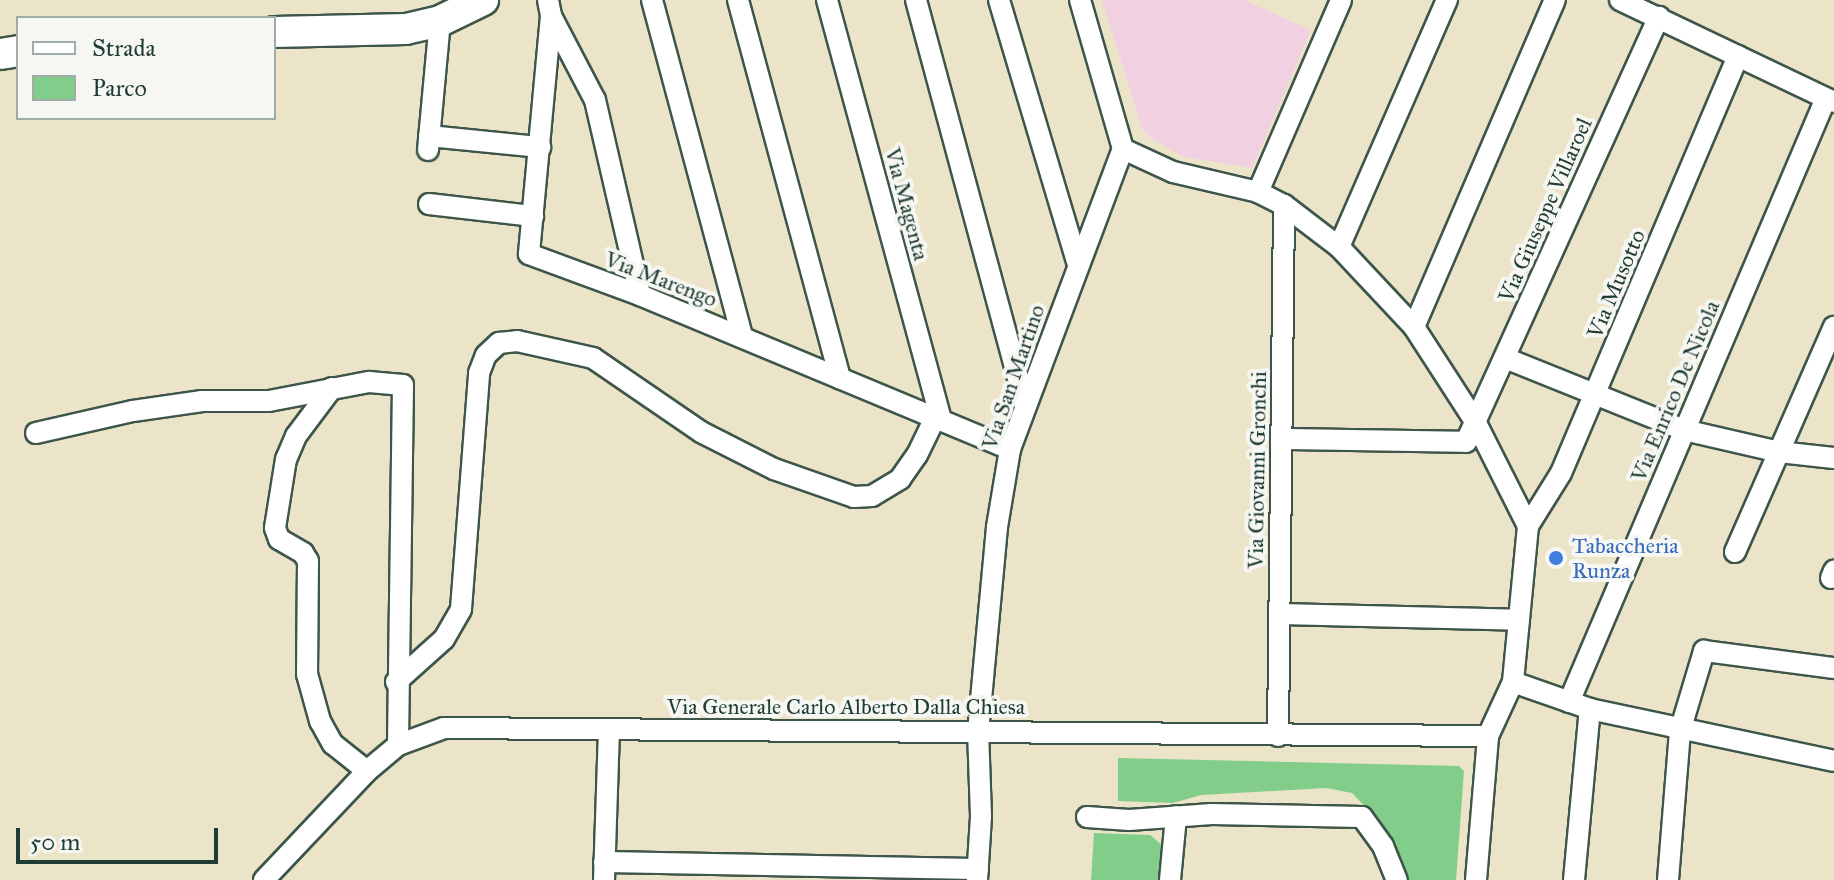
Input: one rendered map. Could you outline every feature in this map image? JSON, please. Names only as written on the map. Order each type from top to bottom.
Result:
[{"type":"main road","points":[[276,32],[406,29],[440,21],[483,0]]},
{"type":"street","points":[[652,0],[742,337]]},
{"type":"street","points":[[738,0],[840,379]]},
{"type":"street","name":"Via Magenta","points":[[827,0],[938,419]]},
{"type":"street","points":[[999,0],[1078,265]]},
{"type":"street","points":[[1080,0],[1123,149],[1173,172],[1258,192],[1284,205],[1339,247],[1414,327],[1476,423],[1528,526],[1513,682],[1488,736],[1476,880]]},
{"type":"street","points":[[1258,192],[1341,0]]},
{"type":"street","points":[[1339,247],[1447,0]]},
{"type":"street","points":[[1414,327],[1555,0]]},
{"type":"street","points":[[1620,0],[1830,100]]},
{"type":"street","points":[[922,2],[1025,405]]},
{"type":"street","points":[[550,8],[595,100],[640,295]]},
{"type":"street","name":"Via Marengo","points":[[550,8],[529,254],[640,295],[1010,449]]},
{"type":"street","name":"Via Giuseppe Villaroel","points":[[1476,423],[1659,17]]},
{"type":"street","points":[[440,21],[429,143],[540,147]]},
{"type":"street","name":"Via Musotto","points":[[1528,526],[1561,473],[1738,56]]},
{"type":"street","name":"Via Enrico De Nicola","points":[[1569,702],[1684,430],[1830,100]]},
{"type":"street","name":"Via San Martino","points":[[978,874],[978,732],[997,527],[1010,449],[1123,149]]},
{"type":"street","points":[[429,204],[533,216]]},
{"type":"street","name":"Via Giovanni Gronchi","points":[[1278,736],[1284,205]]},
{"type":"street","points":[[1735,552],[1834,327]]},
{"type":"street","points":[[396,682],[444,639],[461,609],[479,373],[486,355],[499,343],[517,341],[593,358],[701,432],[774,469],[854,497],[872,496],[900,479],[938,419]]},
{"type":"street","points":[[1505,358],[1684,430],[1779,452],[1834,458]]},
{"type":"street","points":[[36,433],[202,401],[269,401],[307,397],[332,388],[369,382],[403,385],[396,682],[398,745]]},
{"type":"street","points":[[332,388],[296,436],[286,459],[275,528],[279,539],[303,553],[308,561],[307,674],[320,721],[333,744],[367,771]]},
{"type":"street","points":[[1282,439],[1466,442],[1476,423]]},
{"type":"street","points":[[1280,614],[1519,620]]},
{"type":"street","points":[[1668,880],[1680,731],[1704,651],[1834,668]]},
{"type":"street","points":[[1513,682],[1590,709],[1680,731],[1834,761]]},
{"type":"street","points":[[1574,880],[1590,709]]},
{"type":"street","name":"Via Generale Carlo Alberto Dalla Chiesa","points":[[264,880],[367,771],[398,745],[444,728],[1488,736]]},
{"type":"street","points":[[609,729],[604,871],[978,874]]},
{"type":"street","points":[[1087,817],[1129,820],[1176,816],[1362,817],[1383,846],[1397,880]]},
{"type":"street","points":[[1170,880],[1176,816]]},
{"type":"shaded area","points":[[1102,0],[1244,0],[1311,30],[1252,168],[1184,157],[1153,140],[1142,128]]},
{"type":"green space","points":[[1118,758],[1459,766],[1464,771],[1456,880],[1403,880],[1378,820],[1352,793],[1326,788],[1201,795],[1173,803],[1118,801]]},
{"type":"green space","points":[[1094,833],[1150,835],[1162,845],[1165,856],[1162,880],[1091,880]]},
{"type":"place","name":"Tabaccheria Runza","points":[[1556,558]]}]
